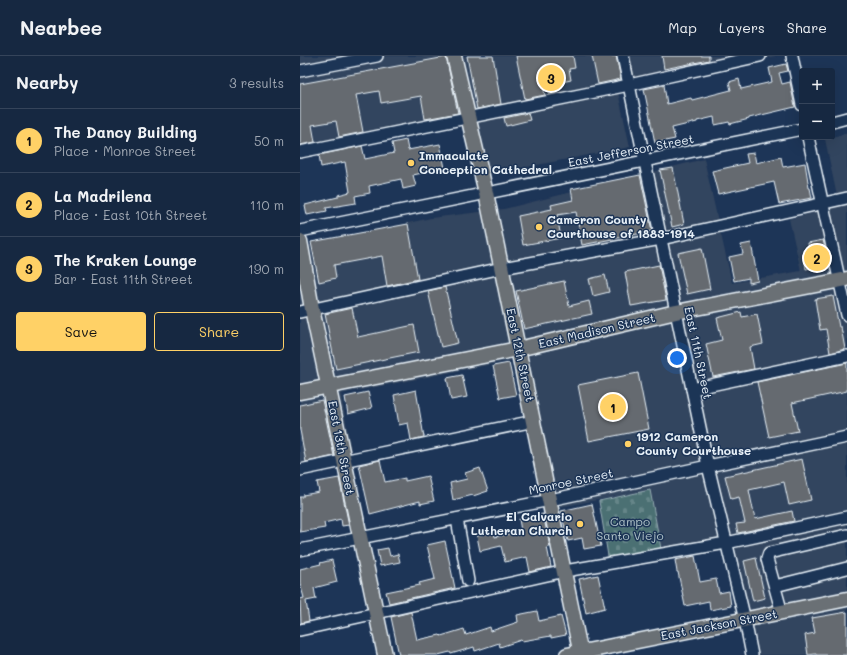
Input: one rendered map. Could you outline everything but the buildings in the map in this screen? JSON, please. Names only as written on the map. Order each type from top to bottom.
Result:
[{"type":"main road","name":"East 12th Street","points":[[454,56],[486,193],[565,571],[577,654]]},
{"type":"main road","name":"East 13th Street","points":[[300,241],[306,311],[329,386],[359,538],[385,655]]},
{"type":"main road","name":"East Madison Street","points":[[300,392],[518,349],[676,312],[843,280]]},
{"type":"main road","name":"East Jackson Street","points":[[577,654],[847,599]]},
{"type":"street","points":[[300,71],[377,56]]},
{"type":"street","name":"East 11th Street","points":[[623,56],[708,466],[752,655]]},
{"type":"street","points":[[300,152],[629,85],[760,56]]},
{"type":"street","points":[[792,56],[802,104]]},
{"type":"street","points":[[835,121],[847,118]]},
{"type":"street","name":"East Jefferson Street","points":[[300,231],[799,130]]},
{"type":"street","points":[[809,140],[822,203],[843,280],[847,315]]},
{"type":"street","points":[[306,311],[502,268],[661,239],[847,198]]},
{"type":"street","points":[[692,389],[847,356]]},
{"type":"street","points":[[300,470],[534,421]]},
{"type":"street","name":"Monroe Street","points":[[300,550],[550,500],[847,437]]},
{"type":"street","points":[[300,630],[565,571],[726,543],[847,517]]},
{"type":"street","points":[[457,519],[468,581]]},
{"type":"street","points":[[782,613],[768,558],[769,553],[847,535]]},
{"type":"street","points":[[775,586],[847,568]]},
{"type":"shaded area","points":[[300,56],[776,56],[618,92],[630,147],[475,177],[464,120],[300,151]]},
{"type":"shaded area","points":[[847,133],[847,655],[757,655],[735,547],[663,559],[650,490],[560,507],[524,358],[341,394],[352,455],[300,465],[300,247],[431,218],[504,209],[704,159],[732,283],[801,271],[789,219],[839,206],[825,140],[835,140],[835,136]]},
{"type":"green space","name":"Campo Santo Viejo","points":[[650,490],[661,549],[609,562],[599,501]]},
{"type":"place","name":"The Kraken Lounge","points":[[551,78]]},
{"type":"place","name":"Immaculate Conception Cathedral","points":[[411,163]]},
{"type":"place","name":"Cameron County Courthouse of 1883-1914","points":[[539,227]]},
{"type":"place","name":"La Madrilena","points":[[817,258]]},
{"type":"place","name":"The Dancy Building","points":[[613,407]]},
{"type":"place","name":"1912 Cameron County Courthouse","points":[[628,444]]},
{"type":"place","name":"El Calvario Lutheran Church","points":[[580,524]]}]
